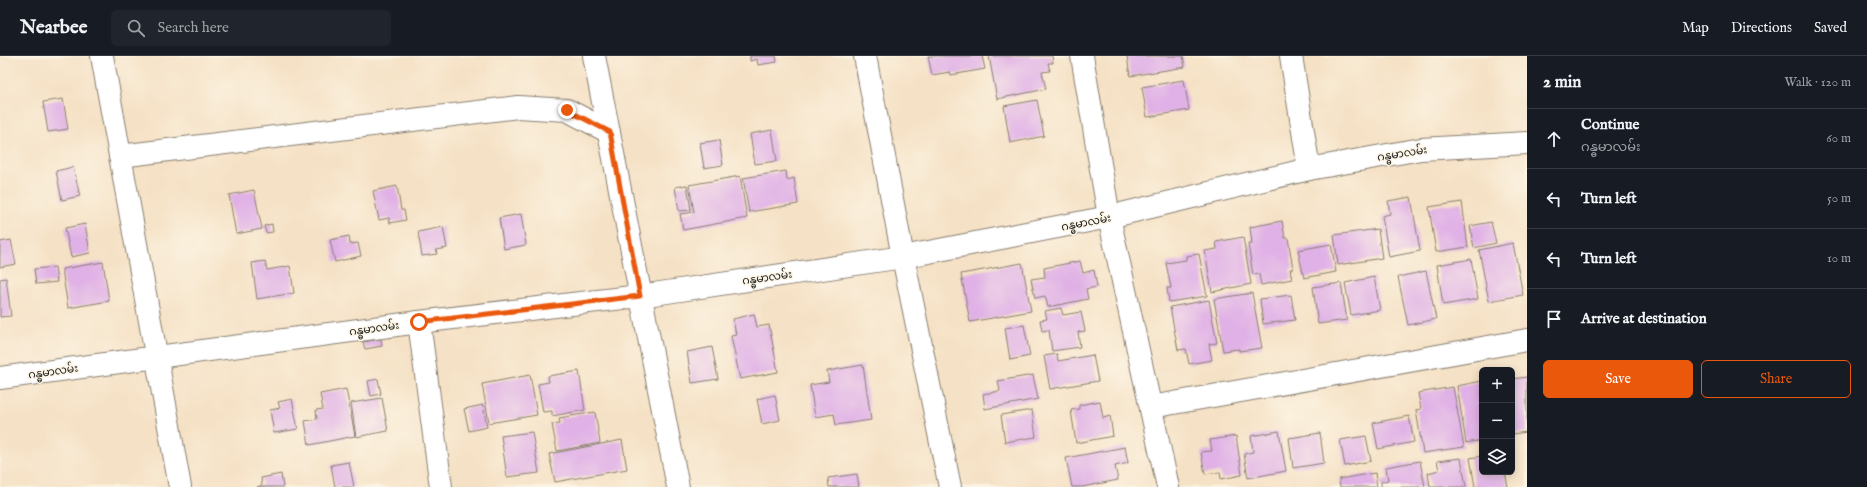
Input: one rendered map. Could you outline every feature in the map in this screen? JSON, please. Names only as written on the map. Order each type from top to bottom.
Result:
[{"type":"street","points":[[102,56],[155,357],[180,487]]},
{"type":"street","points":[[594,56],[678,487]]},
{"type":"street","points":[[865,56],[903,257],[950,487]]},
{"type":"street","points":[[1082,56],[1109,217],[1168,487]]},
{"type":"street","points":[[1290,56],[1309,169]]},
{"type":"street","points":[[120,156],[518,108],[567,110],[610,132]]},
{"type":"street","name":"ဂန္ဓမာလမ်း","points":[[0,378],[419,322],[640,296],[903,257],[1109,217],[1309,169],[1421,149],[1527,143]]},
{"type":"street","points":[[419,322],[441,487]]},
{"type":"street","points":[[1151,407],[1527,340]]},
{"type":"building","points":[[750,56],[776,56],[777,62],[758,65],[757,59],[750,61]]},
{"type":"building","points":[[928,56],[982,56],[985,69],[951,75],[950,72],[932,75]]},
{"type":"building","points":[[989,56],[1052,56],[1053,63],[1048,63],[1050,71],[1042,72],[1046,89],[997,99]]},
{"type":"building","points":[[1127,56],[1183,56],[1185,67],[1130,76]]},
{"type":"building","points":[[1184,80],[1189,110],[1147,117],[1142,87]]},
{"type":"building","points":[[63,99],[68,129],[48,132],[43,102]]},
{"type":"building","points":[[1037,100],[1044,136],[1010,143],[1004,106]]},
{"type":"building","points":[[772,130],[777,161],[755,164],[750,134]]},
{"type":"building","points":[[719,140],[723,165],[704,168],[700,143]]},
{"type":"building","points":[[73,167],[80,196],[62,200],[56,171]]},
{"type":"building","points":[[786,171],[787,180],[794,178],[798,204],[749,212],[743,178]]},
{"type":"building","points":[[740,176],[747,218],[683,230],[680,214],[694,212],[689,185]]},
{"type":"building","points":[[687,185],[691,210],[679,211],[675,187]]},
{"type":"building","points":[[397,186],[401,210],[404,210],[406,220],[390,223],[389,218],[379,220],[373,191]]},
{"type":"building","points":[[254,190],[262,229],[236,234],[229,195]]},
{"type":"building","points":[[1411,197],[1420,251],[1389,257],[1382,216],[1390,214],[1388,201]]},
{"type":"building","points":[[1462,202],[1468,247],[1436,252],[1429,207]]},
{"type":"building","points":[[521,214],[526,245],[504,249],[499,218]]},
{"type":"building","points":[[1282,221],[1285,238],[1288,238],[1293,269],[1290,269],[1292,279],[1261,285],[1259,274],[1253,275],[1248,244],[1252,244],[1250,227]]},
{"type":"building","points":[[1491,222],[1496,243],[1474,248],[1470,226]]},
{"type":"building","points":[[85,224],[90,253],[71,257],[65,228]]},
{"type":"building","points":[[272,224],[273,232],[266,233],[264,226]]},
{"type":"building","points":[[443,227],[447,248],[436,250],[437,254],[422,256],[418,232]]},
{"type":"building","points":[[1378,229],[1382,258],[1338,265],[1334,235]]},
{"type":"building","points":[[349,236],[350,244],[358,243],[361,256],[335,262],[330,240]]},
{"type":"building","points":[[1243,237],[1251,284],[1212,292],[1205,251],[1217,249],[1216,242]]},
{"type":"building","points":[[11,240],[16,264],[0,267],[0,242]]},
{"type":"building","points":[[1513,243],[1523,295],[1489,301],[1479,250]]},
{"type":"building","points":[[1331,244],[1336,272],[1304,278],[1298,250]]},
{"type":"building","points":[[1199,254],[1207,296],[1169,302],[1167,288],[1171,288],[1166,263],[1186,260],[1186,256]]},
{"type":"building","points":[[1471,259],[1478,299],[1443,305],[1437,265]]},
{"type":"building","points":[[265,261],[267,270],[290,266],[294,293],[257,299],[252,263]]},
{"type":"building","points":[[1080,261],[1083,273],[1094,270],[1097,287],[1086,289],[1088,299],[1048,307],[1045,296],[1035,298],[1031,279],[1045,277],[1044,268]]},
{"type":"building","points":[[103,262],[109,301],[68,308],[62,269]]},
{"type":"building","points":[[1022,263],[1031,311],[970,322],[961,274]]},
{"type":"building","points":[[55,267],[57,282],[36,284],[34,269]]},
{"type":"building","points":[[1426,271],[1436,319],[1408,325],[1398,277]]},
{"type":"building","points":[[1374,277],[1380,310],[1351,315],[1345,283]]},
{"type":"building","points":[[6,278],[11,316],[0,317],[0,279]]},
{"type":"building","points":[[1341,283],[1347,320],[1318,324],[1313,287]]},
{"type":"building","points":[[1252,293],[1262,348],[1239,351],[1239,349],[1223,351],[1214,299]]},
{"type":"building","points":[[1291,295],[1295,320],[1263,324],[1260,299]]},
{"type":"building","points":[[1209,300],[1217,343],[1209,344],[1212,360],[1189,364],[1186,349],[1178,350],[1170,307]]},
{"type":"building","points":[[1061,308],[1063,315],[1081,312],[1085,331],[1078,332],[1080,347],[1052,351],[1049,330],[1042,331],[1040,320],[1047,319],[1045,311]]},
{"type":"building","points":[[754,314],[757,327],[769,325],[778,372],[740,379],[731,336],[736,335],[733,319]]},
{"type":"building","points":[[1024,325],[1030,356],[1010,360],[1005,328]]},
{"type":"building","points":[[381,339],[382,346],[365,349],[363,342]]},
{"type":"building","points":[[712,347],[718,379],[692,383],[687,352]]},
{"type":"building","points":[[1057,354],[1058,361],[1093,355],[1098,381],[1050,389],[1044,356]]},
{"type":"building","points":[[863,365],[871,420],[836,425],[834,414],[815,417],[810,385],[829,382],[827,371]]},
{"type":"building","points":[[579,371],[585,410],[552,416],[552,411],[543,412],[538,384],[549,382],[548,376]]},
{"type":"building","points":[[530,375],[537,415],[489,423],[482,384]]},
{"type":"building","points":[[1033,375],[1038,399],[985,409],[983,394],[1000,391],[998,381]]},
{"type":"building","points":[[1527,377],[1527,432],[1515,434],[1515,403],[1515,379]]},
{"type":"building","points":[[378,379],[381,394],[371,396],[368,381]]},
{"type":"building","points":[[1479,382],[1479,441],[1466,443],[1457,386]]},
{"type":"building","points":[[1453,387],[1464,447],[1423,453],[1416,410],[1421,409],[1418,393]]},
{"type":"building","points":[[346,389],[355,436],[309,445],[305,421],[317,419],[316,410],[323,409],[320,394]]},
{"type":"building","points":[[775,395],[780,420],[762,424],[757,399]]},
{"type":"building","points":[[382,398],[388,431],[356,437],[351,403]]},
{"type":"building","points":[[292,399],[298,429],[274,433],[270,410],[280,408],[278,402]]},
{"type":"building","points":[[1100,401],[1103,418],[1110,416],[1113,436],[1076,443],[1071,410],[1079,409],[1079,405]]},
{"type":"building","points":[[483,405],[487,427],[469,431],[464,409]]},
{"type":"building","points":[[1032,410],[1036,437],[1005,442],[1001,415]]},
{"type":"building","points":[[595,412],[600,443],[557,451],[552,424],[560,423],[559,418]]},
{"type":"building","points":[[1409,416],[1414,442],[1378,449],[1373,423]]},
{"type":"building","points":[[1279,431],[1286,471],[1248,478],[1244,454],[1253,452],[1251,436]]},
{"type":"building","points":[[532,432],[539,473],[507,477],[501,436]]},
{"type":"building","points":[[1320,433],[1324,463],[1293,468],[1289,438]]},
{"type":"building","points":[[1236,436],[1242,475],[1221,479],[1220,472],[1205,474],[1201,452],[1212,451],[1210,440]]},
{"type":"building","points":[[1366,436],[1371,461],[1345,466],[1340,440]]},
{"type":"building","points":[[622,440],[627,469],[555,482],[549,454]]},
{"type":"building","points":[[1125,447],[1128,463],[1115,466],[1118,480],[1082,487],[1072,487],[1066,458]]},
{"type":"building","points":[[1479,456],[1479,475],[1506,475],[1508,487],[1475,487],[1470,458]]},
{"type":"building","points":[[1461,458],[1466,487],[1430,487],[1428,473],[1439,470],[1437,461]]},
{"type":"building","points":[[1420,461],[1425,487],[1381,487],[1381,482],[1388,480],[1386,467]]},
{"type":"building","points":[[349,462],[354,487],[335,487],[331,465]]},
{"type":"building","points":[[1375,473],[1377,487],[1340,487],[1339,479]]},
{"type":"building","points":[[281,474],[283,487],[257,487],[262,485],[261,478]]},
{"type":"building","points":[[857,474],[859,487],[829,487],[828,478]]},
{"type":"route","points":[[419,322],[640,296],[610,132],[567,110]]}]
